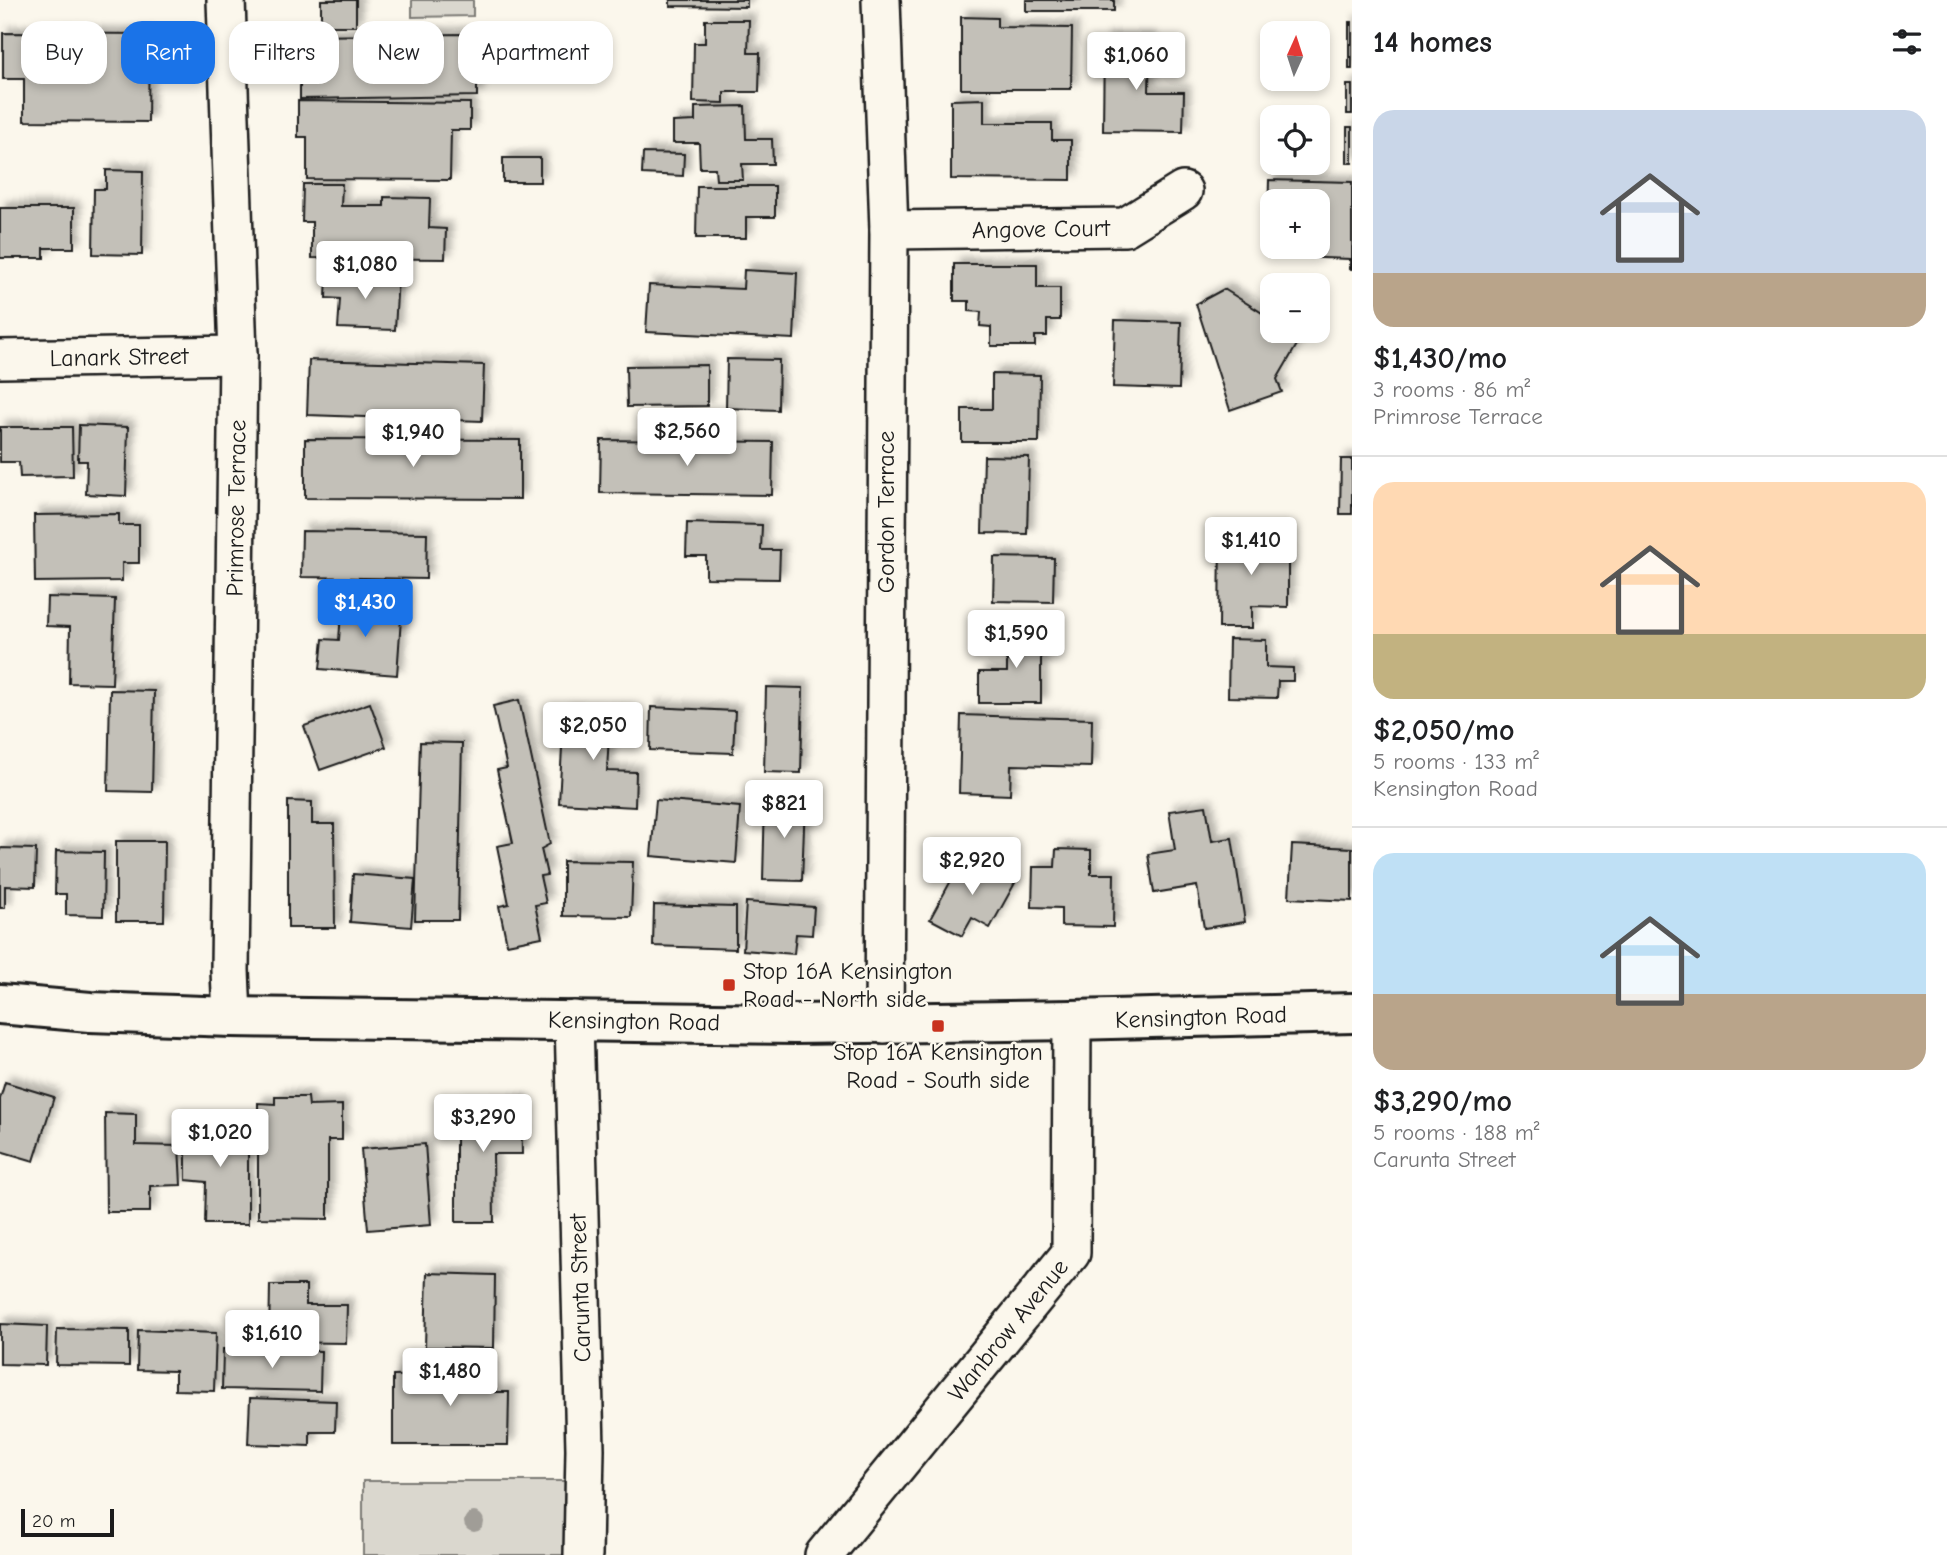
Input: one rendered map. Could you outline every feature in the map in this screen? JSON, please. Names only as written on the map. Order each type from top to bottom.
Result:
[{"type":"main road","name":"Kensington Road","points":[[0,1004],[90,1012],[232,1017],[884,1024],[1352,1013]]},
{"type":"street","name":"Primrose Terrace","points":[[226,0],[238,355],[230,970],[232,1017]]},
{"type":"street","name":"Gordon Terrace","points":[[881,0],[889,230],[884,1024]]},
{"type":"street","name":"Angove Court","points":[[889,230],[1125,228],[1183,191]]},
{"type":"street","name":"Lanark Street","points":[[0,359],[238,355]]},
{"type":"street","name":"Carunta Street","points":[[574,1020],[584,1449],[583,1555]]},
{"type":"street","name":"Wanbrow Avenue","points":[[824,1555],[1071,1254],[1072,1020]]},
{"type":"shaded area","points":[[412,0],[473,0],[473,16],[412,17]]},
{"type":"shaded area","points":[[363,1481],[577,1481],[578,1555],[363,1555]]},
{"type":"building","points":[[321,0],[356,0],[356,21],[353,21],[353,26],[339,26],[339,21],[321,21]]},
{"type":"building","points":[[670,0],[747,0],[747,7],[670,6]]},
{"type":"building","points":[[1026,0],[1114,0],[1114,11],[1026,11]]},
{"type":"building","points":[[961,17],[997,18],[997,27],[1072,28],[1071,89],[961,89]]},
{"type":"building","points":[[705,20],[749,20],[748,53],[760,53],[759,92],[724,92],[724,103],[693,102],[694,43],[705,43]]},
{"type":"building","points":[[1349,22],[1352,22],[1352,69],[1349,69]]},
{"type":"building","points":[[3,33],[21,33],[21,79],[3,79]]},
{"type":"building","points":[[107,34],[121,34],[121,84],[148,84],[148,122],[24,121],[24,84],[107,84]]},
{"type":"building","points":[[444,34],[458,34],[458,84],[477,84],[477,96],[300,99],[300,84],[339,84],[339,36],[353,35],[353,84],[444,84]]},
{"type":"building","points":[[1104,39],[1150,39],[1149,92],[1184,92],[1183,132],[1103,131]]},
{"type":"building","points":[[1347,85],[1352,85],[1352,114],[1347,114]]},
{"type":"building","points":[[984,99],[984,123],[1052,123],[1052,140],[1071,140],[1071,180],[951,179],[951,100]]},
{"type":"building","points":[[298,101],[470,103],[470,130],[451,130],[450,180],[307,179],[307,137],[298,137]]},
{"type":"building","points":[[745,106],[746,139],[772,139],[773,164],[742,164],[743,180],[716,180],[715,168],[700,168],[699,143],[673,143],[673,122],[695,121],[695,107]]},
{"type":"building","points":[[1347,127],[1352,127],[1352,163],[1347,163]]},
{"type":"building","points":[[643,153],[684,154],[683,176],[642,174]]},
{"type":"building","points":[[503,158],[540,158],[540,182],[503,182]]},
{"type":"building","points":[[106,170],[143,171],[142,255],[93,254],[94,189],[106,189]]},
{"type":"building","points":[[1269,180],[1352,182],[1352,269],[1350,259],[1330,258],[1330,189],[1269,189]]},
{"type":"building","points":[[303,184],[342,184],[341,206],[384,206],[384,197],[430,198],[429,228],[446,229],[445,259],[312,258],[312,222],[302,222]]},
{"type":"building","points":[[697,186],[775,186],[775,217],[746,217],[746,238],[696,238]]},
{"type":"building","points":[[0,208],[74,208],[74,248],[44,248],[44,258],[0,258]]},
{"type":"building","points":[[954,264],[1037,264],[1037,288],[1060,288],[1060,320],[1047,320],[1047,336],[1035,336],[1035,346],[991,346],[991,327],[980,326],[981,312],[969,311],[969,301],[954,301]]},
{"type":"building","points":[[744,270],[797,273],[794,339],[646,332],[649,285],[743,289]]},
{"type":"building","points":[[327,274],[398,276],[395,330],[338,328],[340,299],[326,298]]},
{"type":"building","points":[[1224,289],[1260,312],[1260,343],[1298,343],[1277,379],[1282,392],[1230,410],[1196,304]]},
{"type":"building","points":[[1115,320],[1181,322],[1179,389],[1113,387]]},
{"type":"building","points":[[727,359],[779,360],[778,410],[726,408]]},
{"type":"building","points":[[309,360],[484,365],[482,421],[307,415]]},
{"type":"building","points":[[707,365],[707,406],[627,407],[626,366]]},
{"type":"building","points":[[992,374],[1040,375],[1039,442],[962,442],[962,409],[992,409]]},
{"type":"building","points":[[79,425],[128,427],[126,496],[86,494],[87,461],[78,461]]},
{"type":"building","points":[[0,427],[72,427],[73,476],[20,477],[19,462],[0,462]]},
{"type":"building","points":[[305,439],[520,440],[520,499],[305,498]]},
{"type":"building","points":[[601,440],[773,442],[772,495],[600,493]]},
{"type":"building","points":[[984,456],[1029,457],[1027,534],[982,533]]},
{"type":"building","points":[[1341,459],[1352,459],[1352,514],[1340,514]]},
{"type":"building","points":[[119,514],[119,525],[139,525],[139,563],[122,563],[122,581],[35,582],[34,515]]},
{"type":"building","points":[[687,523],[762,525],[761,550],[780,550],[779,579],[706,578],[706,556],[686,556]]},
{"type":"building","points":[[302,531],[427,533],[426,579],[301,577]]},
{"type":"building","points":[[1220,536],[1288,537],[1288,607],[1252,606],[1252,628],[1219,628]]},
{"type":"building","points":[[994,557],[1054,558],[1053,602],[993,601]]},
{"type":"building","points":[[47,597],[115,599],[112,684],[69,683],[70,627],[46,626]]},
{"type":"building","points":[[342,599],[402,604],[397,675],[320,669],[323,639],[339,640]]},
{"type":"building","points":[[1007,626],[1041,626],[1041,703],[979,703],[979,672],[1007,672]]},
{"type":"building","points":[[1229,639],[1266,640],[1266,667],[1293,668],[1293,681],[1278,681],[1277,698],[1228,697]]},
{"type":"building","points":[[766,687],[803,688],[801,773],[764,772]]},
{"type":"building","points":[[110,690],[154,691],[152,792],[108,791]]},
{"type":"building","points":[[519,700],[550,844],[541,849],[547,875],[540,876],[546,903],[535,905],[542,937],[507,944],[499,906],[509,904],[497,846],[513,843],[497,770],[507,768],[493,706]]},
{"type":"building","points":[[370,703],[386,747],[320,770],[304,726]]},
{"type":"building","points":[[651,707],[735,711],[733,753],[650,750]]},
{"type":"building","points":[[564,711],[625,714],[624,735],[609,734],[607,771],[636,772],[635,807],[559,803]]},
{"type":"building","points":[[961,715],[1092,719],[1091,767],[1011,765],[1010,795],[959,793]]},
{"type":"building","points":[[420,742],[462,743],[458,920],[415,920]]},
{"type":"building","points":[[765,798],[805,800],[802,881],[763,880]]},
{"type":"building","points":[[656,800],[740,807],[736,863],[651,856]]},
{"type":"building","points":[[288,801],[312,802],[312,824],[334,824],[335,928],[288,928]]},
{"type":"building","points":[[1206,806],[1212,841],[1232,838],[1245,922],[1204,928],[1197,886],[1154,893],[1148,854],[1175,850],[1169,811]]},
{"type":"building","points":[[116,841],[165,841],[164,921],[116,921]]},
{"type":"building","points":[[1292,845],[1352,848],[1352,901],[1289,898]]},
{"type":"building","points":[[0,848],[36,849],[35,887],[5,886],[5,908],[0,908]]},
{"type":"building","points":[[1056,849],[1091,850],[1091,874],[1114,874],[1113,927],[1061,926],[1061,908],[1032,907],[1033,867],[1055,867]]},
{"type":"building","points":[[56,851],[104,852],[103,916],[66,915],[66,894],[55,894]]},
{"type":"building","points":[[965,855],[1015,883],[990,928],[972,918],[962,936],[930,919]]},
{"type":"building","points":[[563,861],[633,862],[631,917],[563,916]]},
{"type":"building","points":[[353,874],[415,879],[411,927],[350,922]]},
{"type":"building","points":[[746,902],[814,907],[812,935],[796,934],[794,954],[743,950]]},
{"type":"building","points":[[654,905],[736,907],[736,949],[653,946]]},
{"type":"building","points":[[5,1082],[54,1097],[34,1161],[0,1151],[0,1099]]},
{"type":"building","points":[[275,1097],[308,1097],[309,1106],[342,1105],[342,1140],[328,1140],[328,1219],[258,1218],[258,1103],[275,1104]]},
{"type":"building","points":[[456,1102],[521,1102],[522,1154],[493,1154],[494,1222],[456,1222]]},
{"type":"building","points":[[105,1113],[136,1114],[136,1145],[179,1146],[181,1185],[150,1186],[150,1212],[106,1212]]},
{"type":"building","points":[[248,1122],[248,1224],[205,1224],[206,1182],[186,1180],[186,1124]]},
{"type":"building","points":[[425,1144],[431,1225],[368,1230],[361,1149]]},
{"type":"building","points":[[427,1273],[495,1275],[494,1348],[425,1347]]},
{"type":"building","points":[[270,1285],[306,1285],[306,1305],[347,1305],[346,1343],[269,1342]]},
{"type":"building","points":[[0,1324],[47,1326],[46,1365],[0,1364]]},
{"type":"building","points":[[57,1329],[129,1330],[129,1366],[56,1365]]},
{"type":"building","points":[[138,1330],[216,1333],[214,1391],[175,1390],[175,1371],[137,1370]]},
{"type":"building","points":[[223,1349],[321,1351],[320,1391],[222,1389]]},
{"type":"building","points":[[441,1362],[490,1362],[491,1392],[509,1392],[508,1445],[393,1445],[393,1376],[441,1375]]},
{"type":"building","points":[[250,1398],[336,1401],[335,1432],[310,1432],[310,1446],[248,1444]]},
{"type":"place","name":"Stop 16A Kensington Road - North side","points":[[729,985]]},
{"type":"place","name":"Stop 16A Kensington Road - South side","points":[[938,1026]]}]
